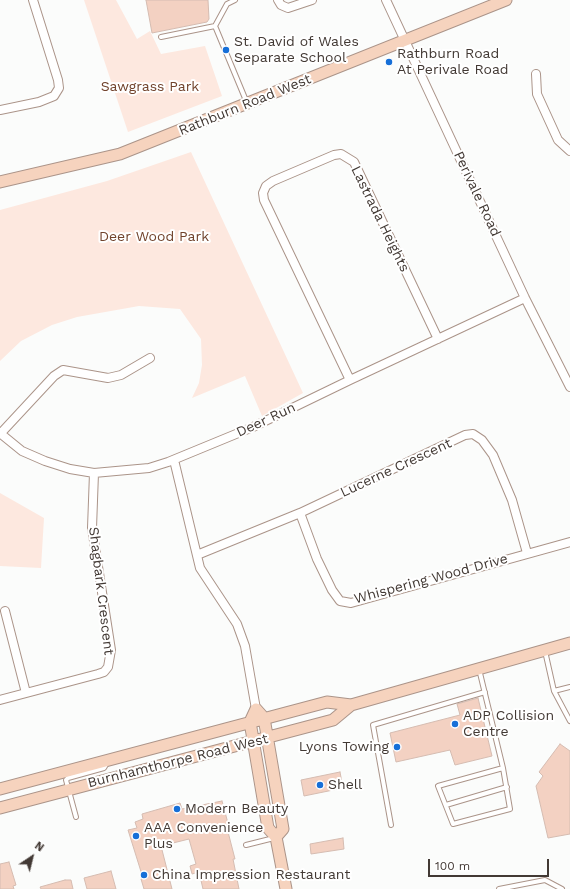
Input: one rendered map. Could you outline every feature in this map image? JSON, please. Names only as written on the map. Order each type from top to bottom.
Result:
[{"type":"main road","name":"Rathburn Road West","points":[[0,182],[120,154],[506,0]]},
{"type":"main road","name":"Burnhamthorpe Road West","points":[[0,789],[327,702],[351,705],[570,644]]},
{"type":"main road","name":"Burnhamthorpe Road West","points":[[0,808],[333,720],[351,705]]},
{"type":"main road","points":[[276,837],[283,829],[264,718],[256,709],[250,722],[253,742],[268,828],[276,837],[286,889]]},
{"type":"street","points":[[0,110],[39,102],[54,96],[58,88],[58,80],[33,0]]},
{"type":"street","points":[[278,0],[281,5],[288,8],[312,0]]},
{"type":"street","name":"Perivale Road","points":[[386,0],[526,298],[567,372],[570,387]]},
{"type":"street","points":[[536,74],[537,94],[558,140],[570,151]]},
{"type":"street","name":"Lastrada Heights","points":[[350,380],[264,200],[263,193],[266,186],[273,181],[334,155],[341,154],[354,162],[438,339]]},
{"type":"street","name":"Deer Run","points":[[0,434],[22,451],[45,461],[70,469],[94,473],[149,468],[174,460],[253,427],[526,298]]},
{"type":"street","points":[[0,434],[54,376],[63,370],[113,377],[121,375],[150,358]]},
{"type":"street","name":"Lucerne Crescent","points":[[197,556],[300,513],[465,435],[473,434],[482,440],[493,455],[512,500],[527,553]]},
{"type":"street","points":[[174,460],[200,568],[237,624],[245,646],[256,709]]},
{"type":"street","name":"Shagbark Crescent","points":[[0,700],[104,672],[111,658],[92,528],[94,473]]},
{"type":"street","name":"Whispering Wood Drive","points":[[300,513],[317,559],[332,590],[340,601],[351,603],[570,542]]},
{"type":"street","points":[[5,611],[26,693]]},
{"type":"lane","points":[[235,0],[227,2],[215,26],[247,103]]},
{"type":"lane","points":[[161,37],[215,26]]},
{"type":"lane","points":[[545,650],[554,691],[570,721]]},
{"type":"lane","points":[[479,669],[503,768],[510,809],[453,824],[438,786],[503,768]]},
{"type":"lane","points":[[554,691],[570,687]]},
{"type":"lane","points":[[391,825],[373,725],[485,692]]},
{"type":"lane","points":[[76,817],[66,780],[68,778],[104,768],[110,759]]},
{"type":"lane","points":[[446,805],[507,787]]},
{"type":"lane","points":[[246,845],[276,837]]},
{"type":"lane","points":[[499,889],[546,880],[562,889]]},
{"type":"green space","name":"Sawgrass Park","points":[[84,0],[116,0],[137,39],[150,31],[161,54],[205,46],[222,96],[128,132]]},
{"type":"green space","name":"Deer Wood Park","points":[[191,152],[303,393],[262,416],[245,376],[192,398],[199,383],[202,365],[201,339],[180,309],[139,306],[77,317],[52,325],[21,341],[0,361],[0,210],[107,181]]},
{"type":"green space","points":[[0,493],[44,518],[41,568],[0,566]]},
{"type":"building","points":[[146,0],[208,0],[209,19],[207,22],[152,33]]},
{"type":"building","name":"ADP Collision Centre","points":[[478,698],[492,756],[455,765],[450,750],[396,762],[390,733],[460,715],[457,704]]},
{"type":"building","points":[[560,744],[570,751],[570,834],[548,838],[536,786],[543,776],[539,772]]},
{"type":"building","points":[[340,772],[343,788],[304,796],[301,780]]},
{"type":"building","points":[[222,801],[229,827],[227,828],[235,859],[233,859],[239,889],[203,889],[199,872],[192,874],[190,866],[196,864],[189,839],[161,846],[172,889],[144,889],[141,879],[143,878],[128,830],[137,828],[135,822],[143,819],[142,814],[180,803],[182,809]]},
{"type":"building","points":[[343,838],[344,849],[311,854],[310,844]]},
{"type":"building","points":[[9,862],[16,885],[13,886],[14,889],[0,889],[0,864]]},
{"type":"building","points":[[111,871],[116,889],[87,889],[84,878]]},
{"type":"building","points":[[65,880],[71,880],[73,889],[41,889],[40,887]]},
{"type":"place","name":"St. David of Wales Separate School","points":[[226,50]]},
{"type":"place","name":"Rathburn Road At Perivale Road","points":[[389,62]]},
{"type":"place","name":"ADP Collision Centre","points":[[455,724]]},
{"type":"place","name":"Lyons Towing","points":[[397,747]]},
{"type":"place","name":"Shell","points":[[320,785]]},
{"type":"place","name":"Modern Beauty","points":[[177,809]]},
{"type":"place","name":"AAA Convenience Plus","points":[[136,836]]},
{"type":"place","name":"China Impression Restaurant","points":[[144,875]]}]
